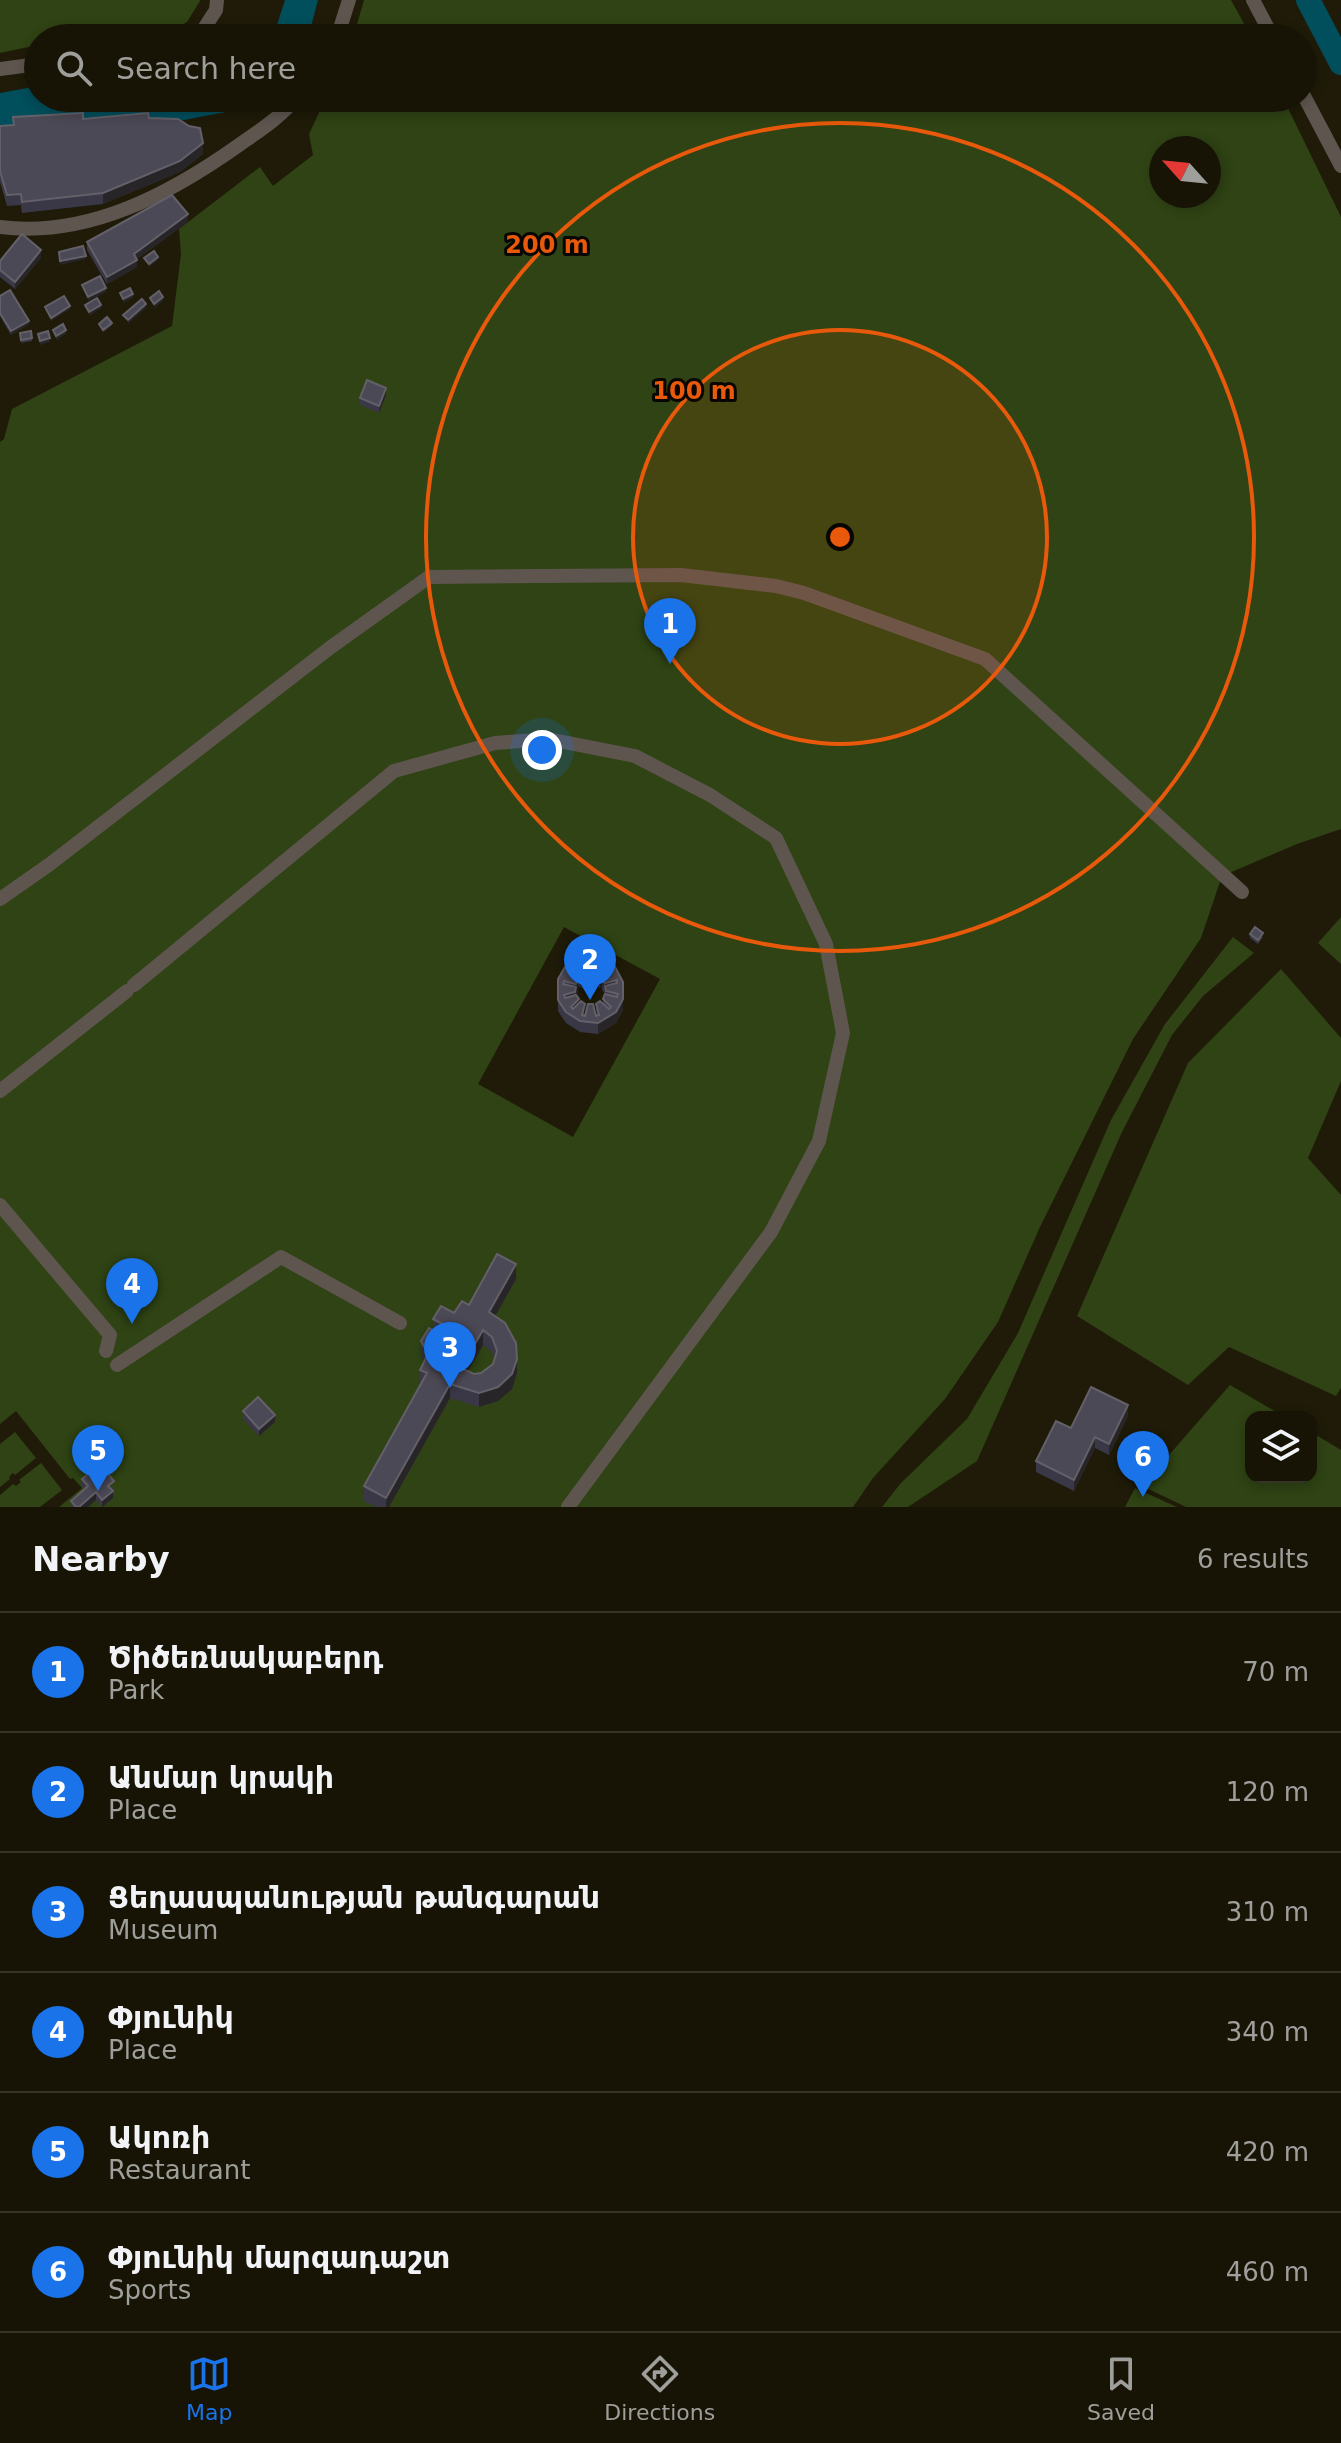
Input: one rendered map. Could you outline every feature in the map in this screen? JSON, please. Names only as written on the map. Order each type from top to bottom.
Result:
[{"type":"street","points":[[207,24],[216,10],[217,0]]},
{"type":"street","points":[[341,24],[349,0]]},
{"type":"street","points":[[1253,0],[1266,24]]},
{"type":"street","points":[[0,69],[24,66]]},
{"type":"street","points":[[0,227],[47,229],[105,217],[176,187],[283,112]]},
{"type":"street","points":[[1312,112],[1341,166]]},
{"type":"street","points":[[0,899],[50,864],[319,656],[429,577],[681,575],[776,586],[802,598],[985,659],[1242,892]]},
{"type":"street","points":[[0,1091],[131,988],[394,771],[495,743],[548,739],[635,756],[700,789],[776,838],[826,944],[843,1033],[819,1141],[771,1232],[568,1507]]},
{"type":"street","points":[[0,1205],[110,1335],[106,1351]]},
{"type":"street","points":[[117,1365],[281,1257],[400,1323]]},
{"type":"green space","points":[[0,0],[200,0],[183,24],[24,24],[24,48],[0,53]]},
{"type":"green space","points":[[364,0],[1231,0],[1244,24],[357,24]]},
{"type":"green space","points":[[319,112],[1290,112],[1341,217],[1341,829],[1222,876],[1201,938],[1133,1039],[1040,1227],[998,1322],[945,1399],[873,1478],[853,1507],[59,1507],[82,1488],[73,1478],[70,1479],[16,1411],[0,1424],[0,442],[4,439],[12,409],[172,326],[181,254],[179,229],[260,167],[273,186],[313,155],[309,134]],"holes":[[[564,927],[660,979],[573,1137],[478,1084]]]},
{"type":"green space","points":[[1341,917],[1341,964],[1318,943]]},
{"type":"green space","points":[[1233,937],[1254,953],[1203,996],[1172,1035],[1122,1132],[977,1461],[908,1507],[882,1507],[900,1484],[967,1419],[1018,1333],[1111,1120],[1165,1024]]},
{"type":"green space","points":[[1281,969],[1341,1038],[1341,1081],[1308,1158],[1341,1195],[1341,1388],[1336,1396],[1229,1347],[1188,1385],[1077,1316],[1188,1063]]},
{"type":"green space","points":[[1230,1385],[1275,1411],[1245,1411],[1245,1483],[1317,1483],[1317,1436],[1341,1450],[1341,1507],[1186,1507],[1142,1486]]},
{"type":"green space","points":[[15,1432],[36,1458],[15,1475],[13,1473],[0,1487],[0,1444]]},
{"type":"green space","points":[[41,1463],[62,1490],[40,1507],[0,1507],[0,1495],[13,1484],[16,1486]]},
{"type":"green space","points":[[1135,1488],[1177,1507],[1125,1507]]},
{"type":"water","points":[[285,0],[318,0],[312,24],[277,24]]},
{"type":"water","points":[[24,89],[24,112],[226,112],[163,124],[0,137],[0,93]]},
{"type":"building","points":[[83,113],[83,119],[148,113],[149,118],[178,119],[200,128],[203,143],[180,161],[103,193],[22,202],[21,194],[7,195],[0,171],[0,126],[14,125],[13,117]]},
{"type":"building","points":[[172,195],[188,214],[134,254],[137,260],[107,277],[87,242]]},
{"type":"building","points":[[22,234],[41,250],[15,282],[0,270],[0,261]]},
{"type":"building","points":[[83,246],[86,256],[60,261],[59,252]]},
{"type":"building","points":[[154,251],[158,257],[149,264],[144,258]]},
{"type":"building","points":[[100,276],[106,288],[88,297],[82,285]]},
{"type":"building","points":[[130,288],[133,294],[123,299],[120,293]]},
{"type":"building","points":[[10,290],[29,321],[11,331],[0,313],[0,296]]},
{"type":"building","points":[[159,291],[163,297],[154,304],[150,298]]},
{"type":"building","points":[[64,296],[70,306],[51,318],[45,307]]},
{"type":"building","points":[[97,298],[101,305],[89,312],[85,305]]},
{"type":"building","points":[[142,299],[146,304],[128,320],[123,315]]},
{"type":"building","points":[[107,317],[112,323],[103,330],[99,324]]},
{"type":"building","points":[[63,324],[66,330],[56,336],[53,330]]},
{"type":"building","points":[[31,331],[32,338],[21,340],[20,333]]},
{"type":"building","points":[[48,331],[50,338],[40,341],[38,334]]},
{"type":"building","points":[[367,380],[386,388],[379,406],[360,398]]},
{"type":"building","points":[[1255,927],[1263,933],[1258,940],[1250,934]]},
{"type":"building","points":[[580,957],[600,957],[614,965],[623,982],[623,999],[616,1012],[598,1023],[580,1021],[566,1012],[558,1000],[558,979],[565,967]],"holes":[[[585,961],[588,974],[593,974],[596,961],[599,962],[596,975],[600,977],[609,968],[611,970],[602,979],[605,983],[617,980],[617,983],[605,986],[606,991],[618,994],[617,997],[605,994],[603,999],[611,1007],[609,1009],[600,1001],[596,1004],[599,1015],[596,1016],[593,1004],[588,1004],[585,1016],[582,1015],[585,1004],[581,1001],[573,1009],[571,1007],[579,999],[576,995],[565,998],[564,995],[575,992],[576,987],[563,984],[564,981],[576,984],[578,980],[569,970],[572,968],[581,977],[585,975],[581,962]]]},
{"type":"building","points":[[497,1254],[516,1264],[489,1312],[505,1323],[516,1343],[517,1359],[512,1374],[498,1387],[479,1393],[450,1384],[386,1498],[364,1486],[427,1373],[420,1370],[428,1354],[421,1341],[429,1328],[447,1338],[452,1329],[433,1319],[441,1306],[454,1313],[462,1301],[469,1305]],"holes":[[[483,1330],[492,1337],[497,1351],[493,1364],[474,1374],[461,1368]]]},
{"type":"building","points":[[1091,1387],[1128,1405],[1109,1444],[1095,1437],[1074,1480],[1036,1461],[1056,1421],[1071,1428]]},
{"type":"building","points":[[258,1397],[275,1415],[259,1429],[243,1411]]},
{"type":"building","points":[[94,1469],[98,1474],[104,1469],[114,1481],[108,1486],[113,1491],[102,1500],[96,1492],[76,1507],[71,1501],[88,1486],[82,1479]]},
{"type":"waterway","points":[[1308,0],[1341,63]]},
{"type":"place","name":"Ծիծեռնակաբերդ","points":[[670,664]]},
{"type":"place","name":"Անմար կրակի","points":[[590,1000]]},
{"type":"place","name":"Փյունիկ","points":[[132,1324]]},
{"type":"place","name":"Ցեղասպանության թանգարան","points":[[450,1388]]},
{"type":"place","name":"Ակոռի","points":[[98,1491]]},
{"type":"place","name":"Փյունիկ մարզադաշտ","points":[[1143,1497]]}]
